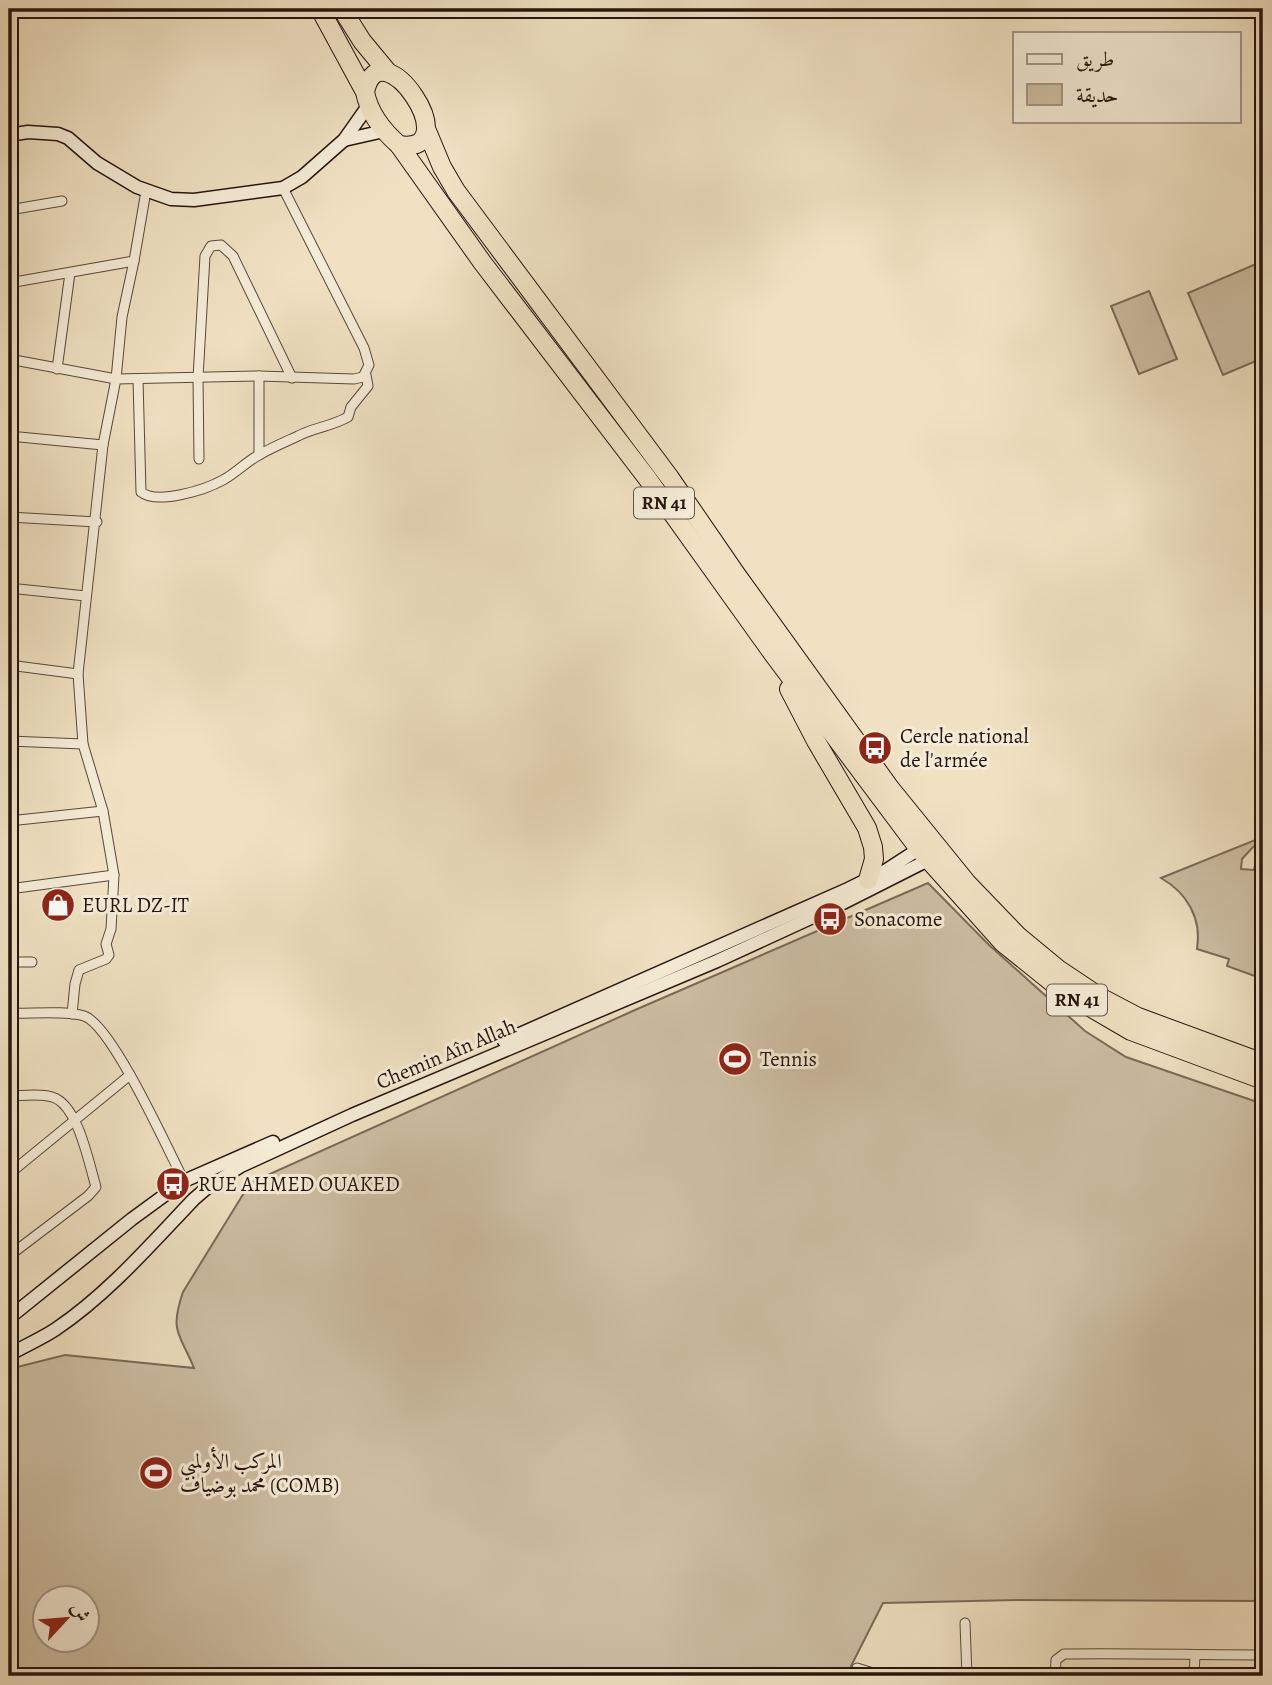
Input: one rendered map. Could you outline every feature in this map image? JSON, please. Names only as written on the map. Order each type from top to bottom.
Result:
[{"type":"highway","points":[[320,9],[384,131],[399,145],[419,144],[424,140],[427,131],[424,115],[416,100],[362,41],[342,9]]},
{"type":"highway","points":[[367,99],[370,78],[386,70]]},
{"type":"highway","name":"RN 41","points":[[427,131],[442,167],[456,191],[670,478],[869,759],[930,851],[1018,936],[1058,970],[1100,997],[1138,1017],[1263,1063]]},
{"type":"highway","name":"RN 41","points":[[399,145],[482,262],[647,478],[773,654],[1003,943],[1064,992],[1131,1031],[1263,1080]]},
{"type":"highway","points":[[773,654],[816,741],[867,828],[874,859],[868,880]]},
{"type":"main road","points":[[9,135],[45,132],[68,138],[97,163],[146,191],[171,199],[194,200],[283,188],[302,177],[344,140],[367,99]]},
{"type":"main road","points":[[344,140],[384,131]]},
{"type":"main road","name":"Chemin Aîn Allah","points":[[9,1318],[132,1219],[184,1181],[595,1002],[930,851]]},
{"type":"main road","name":"Chemin Aîn Allah","points":[[9,1355],[54,1330],[88,1304],[194,1199],[241,1166],[352,1115],[718,961],[841,904],[930,851]]},
{"type":"main road","points":[[184,1181],[194,1199]]},
{"type":"street","points":[[138,379],[142,494],[158,498],[222,481],[259,455],[306,432],[331,426],[348,416],[351,407],[367,389],[366,375],[369,365],[364,348],[283,188]]},
{"type":"street","points":[[72,1014],[79,970],[106,959],[109,955],[106,944],[111,929],[114,875],[103,811],[83,744],[78,674],[97,522],[103,445],[116,379],[122,317],[146,191]]},
{"type":"street","points":[[9,210],[62,201]]},
{"type":"street","points":[[199,459],[198,378],[205,256],[208,249],[216,244],[225,247],[233,256],[292,378]]},
{"type":"street","points":[[9,283],[134,261]]},
{"type":"street","points":[[57,369],[70,273]]},
{"type":"street","points":[[9,359],[116,379],[259,376],[354,379],[366,375]]},
{"type":"street","points":[[259,376],[259,455]]},
{"type":"street","points":[[9,436],[103,445]]},
{"type":"street","points":[[9,517],[97,522]]},
{"type":"street","points":[[9,588],[86,596]]},
{"type":"street","points":[[9,665],[78,674]]},
{"type":"street","points":[[9,741],[83,744]]},
{"type":"street","points":[[9,821],[103,811]]},
{"type":"street","points":[[9,889],[114,875]]},
{"type":"street","points":[[9,962],[32,962]]},
{"type":"street","points":[[9,1013],[72,1014],[85,1016],[100,1026],[130,1075],[184,1181]]},
{"type":"street","points":[[9,1174],[130,1075]]},
{"type":"street","points":[[9,1096],[53,1097],[63,1103],[75,1119],[96,1187],[9,1256]]},
{"type":"street","points":[[965,1623],[967,1676]]},
{"type":"street","points":[[1055,1676],[1056,1660],[1059,1656],[1166,1653],[1263,1655]]},
{"type":"street","points":[[1194,1676],[1195,1655]]},
{"type":"street","points":[[857,1668],[883,1676]]},
{"type":"green space","points":[[1263,261],[1263,358],[1223,375],[1188,293]]},
{"type":"green space","points":[[1149,291],[1177,359],[1139,374],[1111,306]]},
{"type":"green space","points":[[1263,833],[1263,842],[1253,847],[1242,859],[1241,869],[1254,870],[1256,861],[1263,857],[1263,979],[1227,966],[1229,959],[1197,949],[1197,927],[1191,908],[1178,891],[1161,878],[1258,839]]},
{"type":"green space","points":[[928,883],[989,945],[1085,1031],[1126,1057],[1263,1104],[1263,1601],[1017,1600],[883,1603],[846,1676],[9,1676],[9,1369],[65,1355],[194,1368],[178,1332],[177,1316],[183,1292],[250,1183],[635,1010]]},
{"type":"place","name":"Cercle national de l'armée","points":[[875,748]]},
{"type":"place","name":"EURL DZ-IT","points":[[58,905]]},
{"type":"place","name":"Sonacome","points":[[830,919]]},
{"type":"place","name":"Tennis","points":[[735,1059]]},
{"type":"place","name":"RUE AHMED OUAKED","points":[[173,1184]]},
{"type":"place","name":"المركب الأولمبي محمد بوضياف (COMB)","points":[[156,1473]]}]
